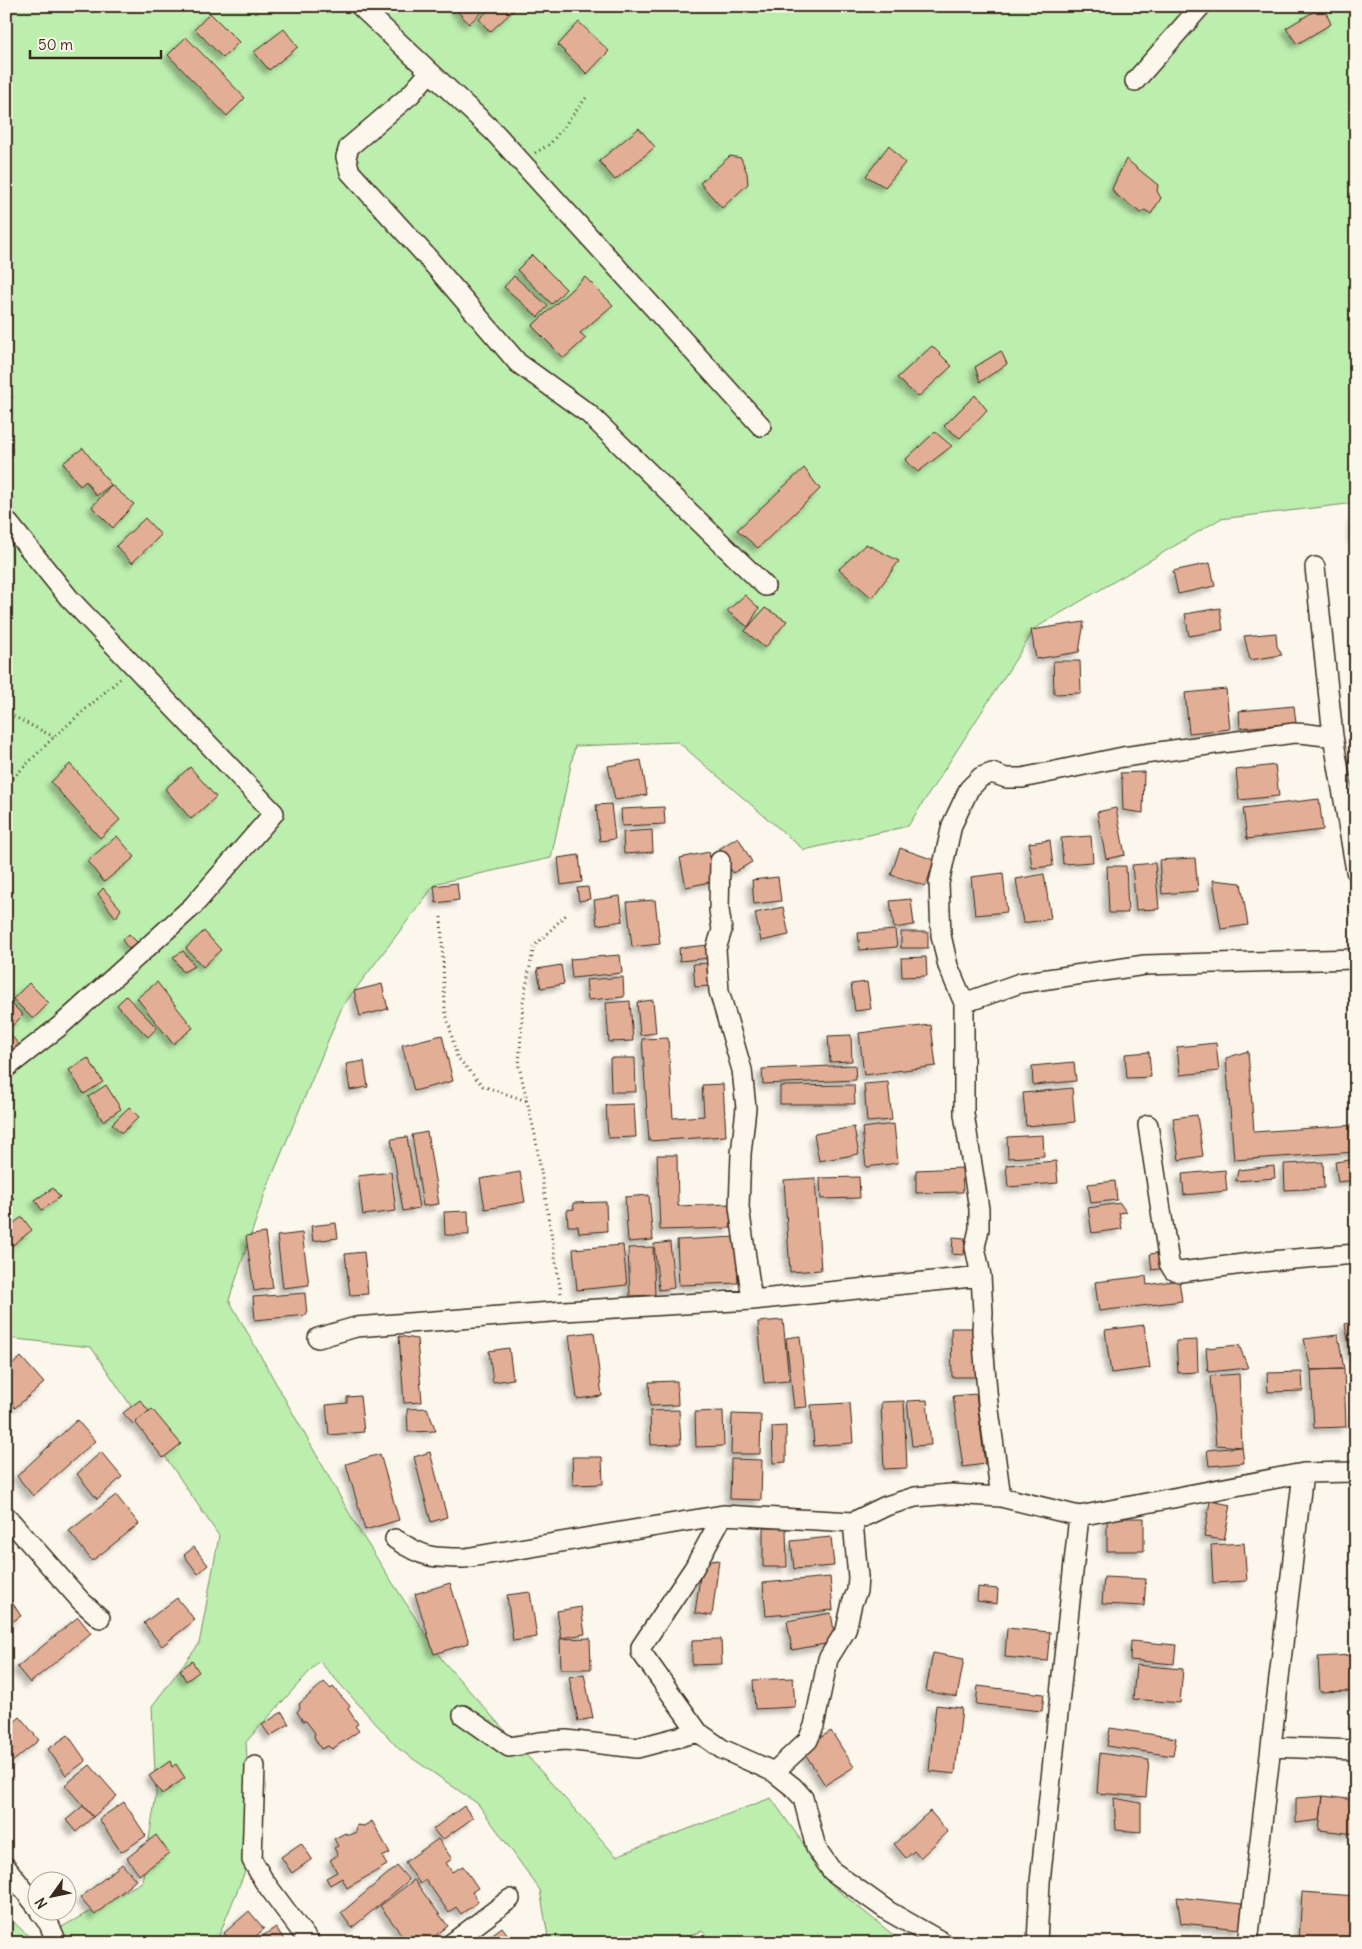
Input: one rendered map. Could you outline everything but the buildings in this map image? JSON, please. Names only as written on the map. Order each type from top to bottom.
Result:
[{"type":"street","points":[[360,6],[495,133],[761,426]]},
{"type":"street","points":[[1134,81],[1201,6]]},
{"type":"street","points":[[430,72],[410,95],[349,147],[346,157],[350,172],[428,258],[518,364],[589,414],[765,586]]},
{"type":"street","points":[[6,520],[69,598],[274,813],[193,906],[60,1026],[6,1068]]},
{"type":"street","points":[[1315,567],[1332,736],[1356,871]]},
{"type":"street","points":[[1000,1497],[988,1403],[982,1331],[981,1276],[975,1247],[979,1229],[979,1209],[964,1114],[964,1004],[948,966],[941,934],[939,883],[955,818],[969,789],[981,777],[992,773],[1006,778],[1022,778],[1123,757],[1294,733],[1332,736]]},
{"type":"street","points":[[720,861],[719,910],[722,930],[716,949],[719,990],[742,1070],[746,1108],[741,1154],[739,1207],[752,1300]]},
{"type":"street","points":[[964,1004],[1020,983],[1145,965],[1356,959]]},
{"type":"street","points":[[1148,1126],[1169,1264],[1173,1270],[1180,1272],[1259,1262],[1356,1254]]},
{"type":"street","points":[[318,1338],[356,1327],[564,1311],[752,1300],[981,1276]]},
{"type":"street","points":[[395,1539],[414,1552],[436,1558],[465,1558],[723,1515],[853,1522],[886,1506],[915,1497],[951,1494],[1000,1497],[1079,1516],[1303,1473],[1356,1472]]},
{"type":"street","points":[[1248,1943],[1303,1473]]},
{"type":"street","points":[[723,1515],[694,1568],[641,1647],[641,1652],[698,1732],[722,1749],[774,1772],[793,1787],[803,1798],[816,1848],[832,1871],[888,1911],[944,1943]]},
{"type":"street","points":[[6,1516],[81,1601],[100,1618]]},
{"type":"street","points":[[1037,1943],[1040,1882],[1079,1516]]},
{"type":"street","points":[[774,1772],[808,1740],[814,1726],[828,1659],[846,1630],[852,1603],[857,1591],[858,1577],[853,1522]]},
{"type":"street","points":[[463,1715],[509,1747],[566,1740],[637,1748],[698,1732]]},
{"type":"street","points":[[1271,1747],[1356,1750]]},
{"type":"street","points":[[255,1766],[252,1860],[264,1881],[310,1943]]},
{"type":"street","points":[[6,1867],[28,1895]]},
{"type":"street","points":[[452,1943],[510,1899]]},
{"type":"street","points":[[48,1922],[57,1943]]},
{"type":"path","points":[[522,162],[550,144],[586,98]]},
{"type":"path","points":[[6,785],[54,737],[134,666]]},
{"type":"path","points":[[6,708],[9,714],[6,732]]},
{"type":"path","points":[[9,714],[54,737]]},
{"type":"path","points":[[564,1311],[535,1135],[519,1066],[523,1002],[534,946],[568,913]]},
{"type":"path","points":[[441,917],[445,1009],[457,1057],[483,1086],[527,1102]]},
{"type":"green space","points":[[6,6],[1356,6],[1356,503],[1220,519],[1032,630],[1030,637],[908,826],[804,850],[678,742],[575,746],[551,858],[438,883],[342,1007],[265,1193],[229,1300],[360,1532],[443,1661],[616,1856],[771,1798],[834,1887],[903,1943],[714,1943],[702,1931],[673,1943],[549,1943],[540,1890],[478,1804],[399,1749],[319,1661],[246,1742],[252,1854],[216,1943],[6,1943],[6,1915],[35,1942],[71,1922],[78,1922],[78,1918],[142,1882],[156,1795],[152,1706],[199,1644],[219,1536],[91,1347],[6,1338]]}]
